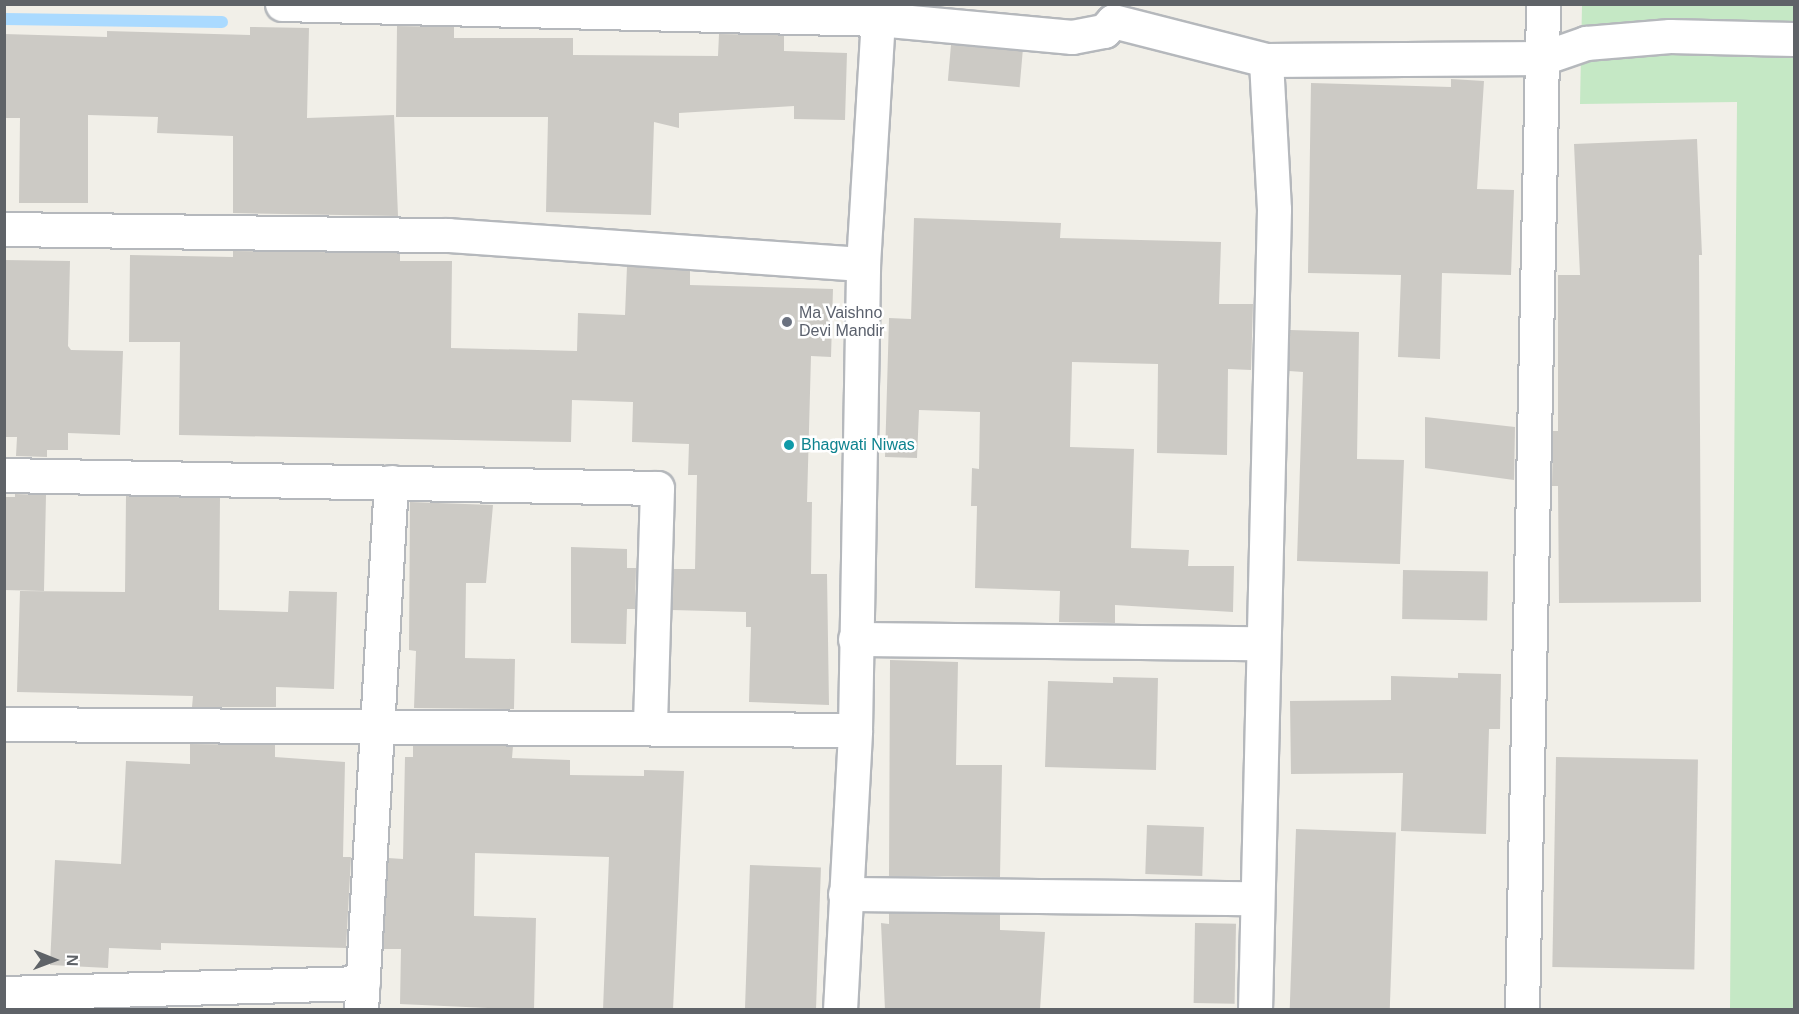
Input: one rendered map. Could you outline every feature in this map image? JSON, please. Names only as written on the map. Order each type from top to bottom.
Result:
[{"type":"street","points":[[282,4],[878,19],[1072,37],[1104,31],[1115,13],[1266,60],[1543,58],[1586,43],[1670,36],[1794,39]]},
{"type":"street","points":[[1522,1010],[1543,4]]},
{"type":"street","points":[[840,1010],[855,730],[862,264],[878,19]]},
{"type":"street","points":[[1255,1010],[1274,208],[1266,60]]},
{"type":"street","points":[[4,229],[448,235],[862,264]]},
{"type":"street","points":[[4,475],[657,488],[650,726]]},
{"type":"street","points":[[4,993],[362,996],[391,482]]},
{"type":"street","points":[[855,639],[1263,643]]},
{"type":"street","points":[[4,724],[378,728],[650,726],[855,730]]},
{"type":"street","points":[[845,894],[1256,898]]},
{"type":"green space","points":[[1582,5],[1794,5],[1794,1009],[1730,1009],[1737,102],[1580,104]]},
{"type":"building","points":[[397,26],[454,27],[454,38],[573,38],[573,55],[718,56],[719,34],[784,35],[784,51],[847,53],[845,120],[794,119],[794,106],[679,113],[679,128],[654,122],[651,215],[546,212],[548,117],[396,117]]},
{"type":"building","points":[[250,27],[309,28],[307,118],[394,115],[398,216],[233,213],[233,136],[157,133],[158,117],[88,115],[88,203],[19,203],[20,118],[4,118],[4,34],[107,37],[107,31],[250,35]]},
{"type":"building","points":[[951,45],[1023,51],[1020,87],[948,81]]},
{"type":"building","points":[[1451,79],[1484,81],[1477,189],[1514,190],[1511,275],[1442,273],[1440,359],[1398,357],[1401,275],[1308,273],[1311,83],[1451,87]]},
{"type":"building","points":[[1697,139],[1702,255],[1699,255],[1701,602],[1559,603],[1558,486],[1552,486],[1553,431],[1558,431],[1558,275],[1580,275],[1574,144]]},
{"type":"building","points":[[914,218],[1061,223],[1060,238],[1221,242],[1219,304],[1253,304],[1251,370],[1228,369],[1227,455],[1157,453],[1158,364],[1072,362],[1070,447],[1134,449],[1131,548],[1189,550],[1188,566],[1234,566],[1233,612],[1115,605],[1115,623],[1059,622],[1060,591],[975,588],[977,506],[971,506],[972,468],[979,469],[980,412],[919,410],[917,458],[885,457],[889,318],[911,319]]},
{"type":"building","points":[[233,251],[400,253],[400,261],[452,261],[451,348],[577,351],[578,313],[625,315],[627,266],[690,271],[690,285],[833,289],[831,357],[811,356],[807,502],[812,502],[811,574],[827,574],[829,705],[749,702],[751,627],[746,627],[746,612],[672,610],[673,569],[695,569],[697,475],[688,475],[689,444],[632,442],[633,402],[572,400],[571,442],[179,435],[180,342],[129,342],[130,255],[233,257]]},
{"type":"building","points":[[4,260],[70,261],[68,346],[71,350],[123,351],[120,435],[68,433],[68,450],[47,450],[47,457],[16,456],[17,437],[4,437]]},
{"type":"building","points":[[1290,330],[1359,332],[1357,459],[1404,460],[1400,564],[1297,561],[1303,372],[1289,371]]},
{"type":"building","points":[[1425,417],[1515,427],[1514,480],[1425,468]]},
{"type":"building","points":[[15,494],[46,495],[44,591],[4,590],[4,497],[15,497]]},
{"type":"building","points":[[126,496],[220,498],[219,610],[288,612],[289,591],[337,592],[334,689],[276,687],[276,707],[192,707],[193,696],[17,692],[20,591],[125,592]]},
{"type":"building","points":[[410,502],[493,505],[486,583],[466,583],[465,658],[515,659],[514,709],[414,708],[416,651],[409,650]]},
{"type":"building","points":[[571,547],[627,549],[627,568],[636,568],[635,609],[627,609],[626,644],[571,643]]},
{"type":"building","points":[[1403,570],[1488,571],[1487,620],[1402,619]]},
{"type":"building","points":[[890,660],[958,662],[956,765],[1002,765],[1000,877],[889,876]]},
{"type":"building","points":[[1458,673],[1501,674],[1500,729],[1489,729],[1486,834],[1401,831],[1403,773],[1291,774],[1290,701],[1391,700],[1391,676],[1458,678]]},
{"type":"building","points":[[1113,677],[1158,678],[1156,770],[1045,767],[1048,681],[1113,683]]},
{"type":"building","points":[[190,744],[275,745],[275,757],[345,762],[343,857],[351,857],[346,948],[161,943],[161,950],[109,948],[108,968],[50,965],[55,860],[121,864],[126,761],[190,764]]},
{"type":"building","points":[[413,746],[513,746],[512,758],[570,760],[570,775],[644,776],[644,770],[684,771],[673,1010],[603,1010],[609,857],[475,853],[474,916],[536,918],[534,1010],[400,1004],[401,949],[383,949],[388,858],[403,859],[405,757],[413,757]]},
{"type":"building","points":[[1556,757],[1698,759],[1694,969],[1552,967]]},
{"type":"building","points":[[1147,825],[1204,827],[1202,876],[1145,874]]},
{"type":"building","points":[[1296,829],[1396,832],[1390,1010],[1290,1010]]},
{"type":"building","points":[[750,865],[821,867],[816,1010],[745,1010]]},
{"type":"building","points":[[889,913],[1000,914],[1000,930],[1045,932],[1040,1010],[885,1010],[881,923],[889,924]]},
{"type":"building","points":[[1195,923],[1236,924],[1235,1004],[1194,1003]]},
{"type":"waterway","points":[[4,19],[222,22]]},
{"type":"place","name":"Ma Vaishno Devi Mandir","points":[[787,322]]},
{"type":"place","name":"Bhagwati Niwas","points":[[789,445]]}]
